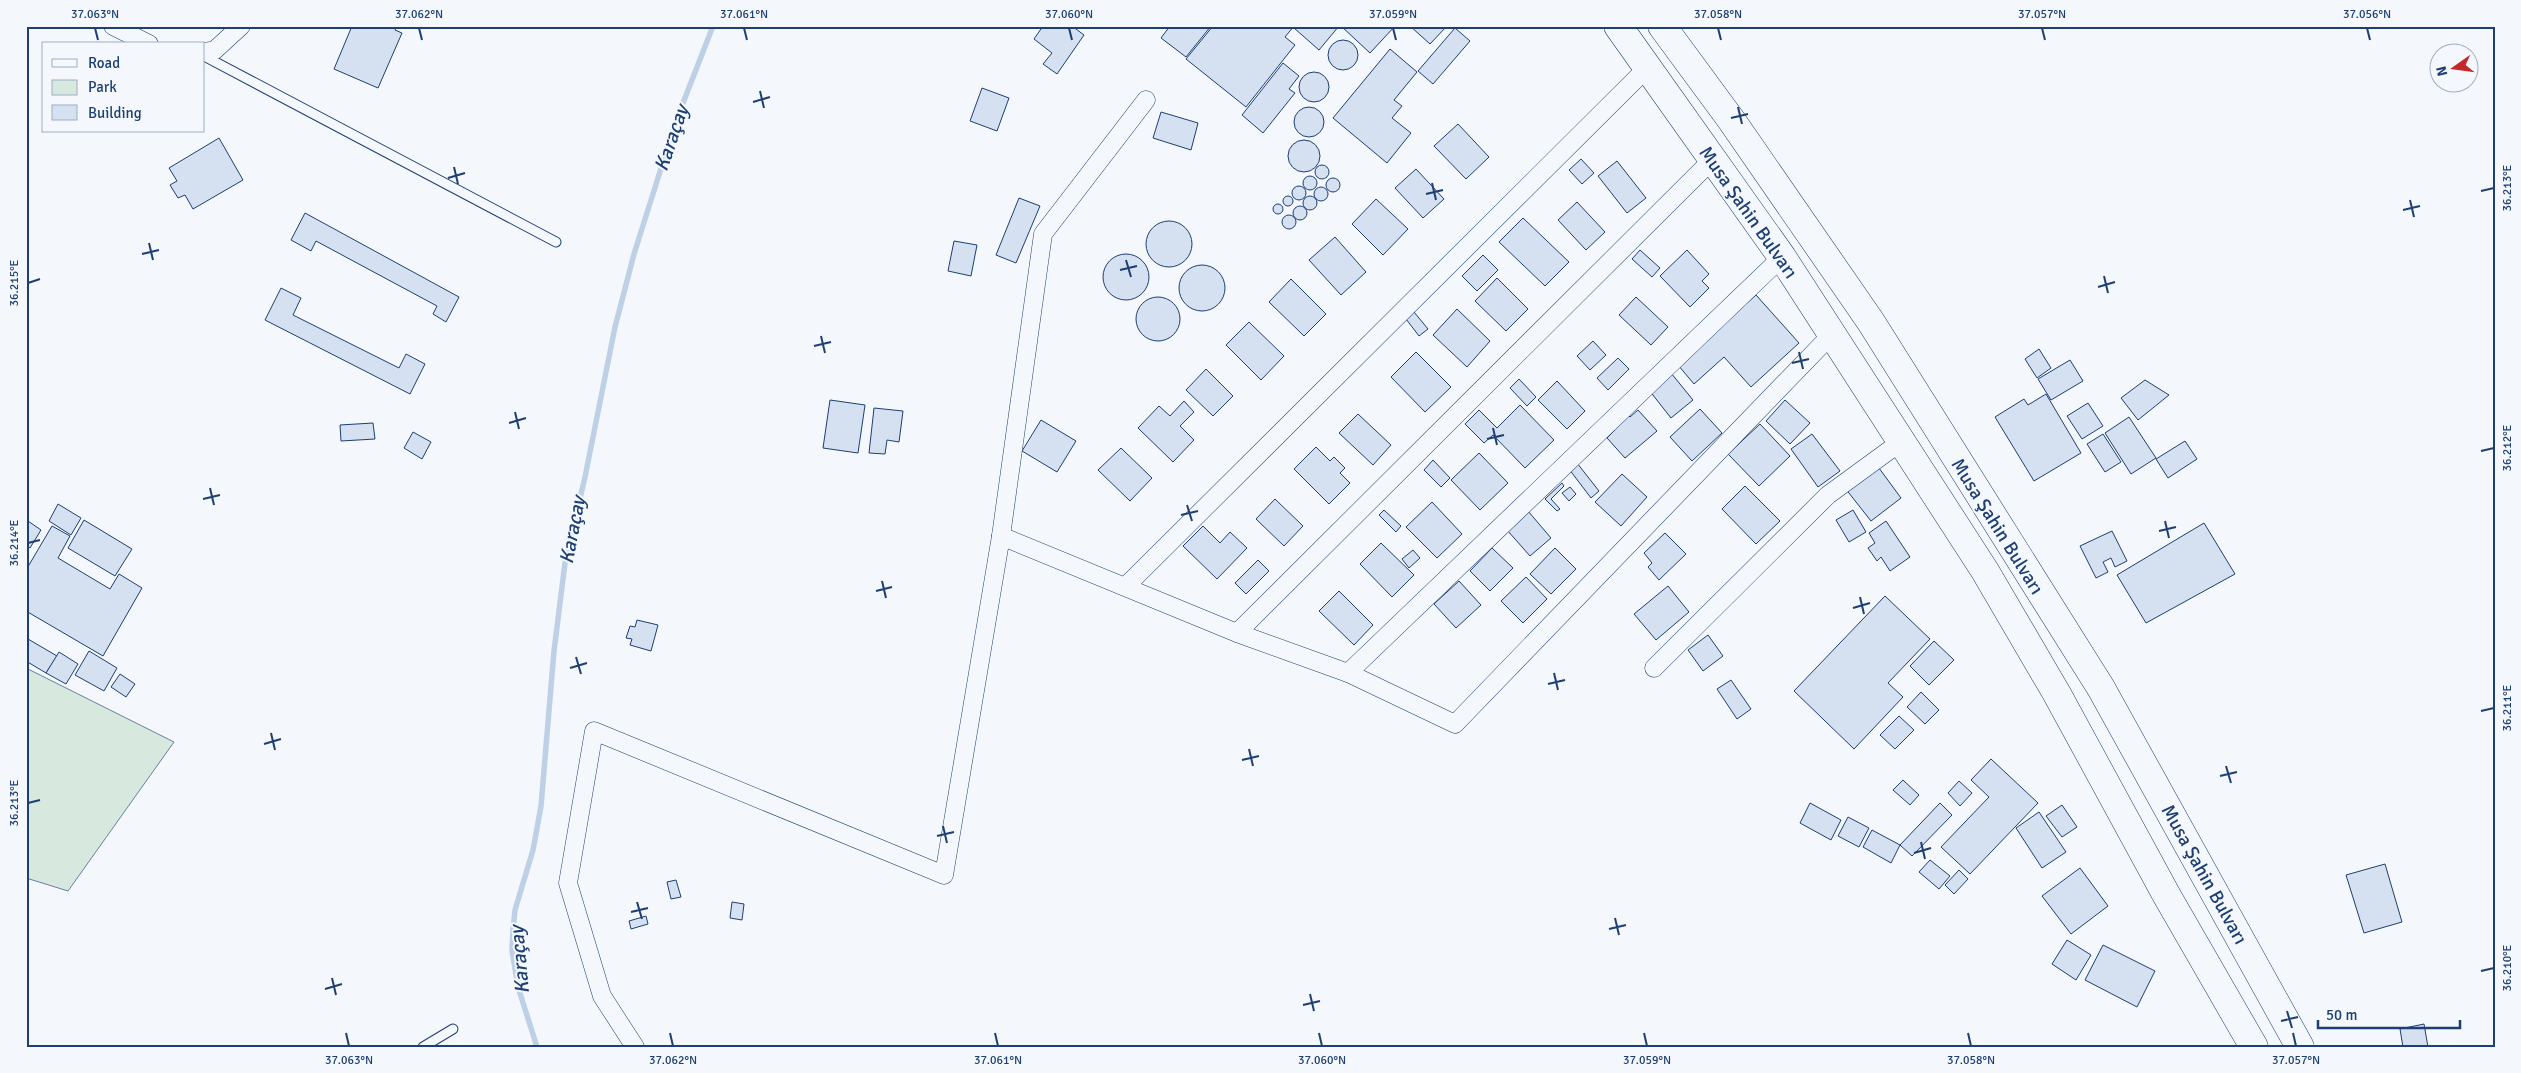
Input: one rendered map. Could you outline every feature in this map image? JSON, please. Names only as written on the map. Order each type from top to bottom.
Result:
[{"type":"highway","name":"Musa Şahin Bulvarı","points":[[1618,26],[1782,257],[1984,571],[2052,686],[2167,896],[2240,1018],[2254,1047]]},
{"type":"highway","name":"Musa Şahin Bulvarı","points":[[1662,26],[1732,121],[1871,322],[2101,688],[2300,1047]]},
{"type":"street","points":[[113,26],[145,42]]},
{"type":"street","points":[[205,54],[215,50],[241,26]]},
{"type":"street","points":[[1126,586],[1648,67]]},
{"type":"street","points":[[634,1047],[602,996],[568,883],[594,731],[944,875],[1001,536],[1043,234],[1146,100]]},
{"type":"street","points":[[1237,633],[1712,159]]},
{"type":"street","points":[[1348,673],[1782,257]]},
{"type":"street","points":[[1001,536],[1237,633],[1348,673],[1455,724],[1832,334]]},
{"type":"street","points":[[1654,668],[1828,495],[1902,441]]},
{"type":"lane","points":[[205,55],[556,242]]},
{"type":"lane","points":[[424,1047],[452,1029]]},
{"type":"green space","points":[[26,668],[174,742],[68,891],[26,878]]},
{"type":"building","points":[[352,26],[397,26],[395,30],[402,33],[378,88],[334,69]]},
{"type":"building","points":[[1043,26],[1072,26],[1084,35],[1057,74],[1043,64],[1052,53],[1034,39]]},
{"type":"building","points":[[1170,26],[1211,26],[1186,57],[1161,38]]},
{"type":"building","points":[[1213,26],[1294,26],[1285,37],[1295,45],[1246,107],[1186,59]]},
{"type":"building","points":[[1296,26],[1339,26],[1319,50],[1294,28]]},
{"type":"building","points":[[1341,26],[1395,26],[1370,53]]},
{"type":"building","points":[[1410,26],[1447,26],[1430,44]]},
{"type":"building","points":[[1455,28],[1470,41],[1433,84],[1418,71]]},
{"type":"building","points":[[1343,40],[1354,44],[1358,55],[1354,66],[1343,70],[1332,66],[1328,55],[1332,44]]},
{"type":"building","points":[[1390,49],[1417,72],[1394,100],[1402,106],[1392,118],[1411,133],[1387,163],[1333,118]]},
{"type":"building","points":[[1283,63],[1299,76],[1289,89],[1295,93],[1263,133],[1242,115]]},
{"type":"building","points":[[1314,72],[1325,76],[1329,87],[1325,98],[1314,102],[1303,98],[1299,87],[1303,76]]},
{"type":"building","points":[[982,88],[1009,98],[997,131],[970,121]]},
{"type":"building","points":[[1309,107],[1315,108],[1323,116],[1323,128],[1315,136],[1309,137],[1303,136],[1295,128],[1294,122],[1295,116],[1303,108]]},
{"type":"building","points":[[1161,112],[1198,123],[1191,150],[1153,138]]},
{"type":"building","points":[[1458,124],[1489,157],[1466,179],[1434,146]]},
{"type":"building","points":[[219,138],[243,180],[193,209],[185,195],[178,198],[170,185],[177,181],[169,168]]},
{"type":"building","points":[[1304,140],[1316,144],[1320,156],[1316,168],[1304,172],[1292,168],[1288,156],[1292,144]]},
{"type":"building","points":[[1581,159],[1594,173],[1582,184],[1569,170]]},
{"type":"building","points":[[1617,161],[1646,198],[1627,213],[1598,176]]},
{"type":"building","points":[[1322,165],[1327,167],[1329,172],[1327,177],[1322,179],[1317,177],[1315,172],[1317,167]]},
{"type":"building","points":[[1416,169],[1444,199],[1423,218],[1395,188]]},
{"type":"building","points":[[1310,176],[1315,178],[1317,183],[1315,188],[1310,190],[1305,188],[1303,183],[1305,178]]},
{"type":"building","points":[[1333,178],[1338,180],[1340,185],[1338,190],[1333,192],[1328,190],[1326,185],[1328,180]]},
{"type":"building","points":[[1299,186],[1304,188],[1306,193],[1304,198],[1299,200],[1294,198],[1292,193],[1294,188]]},
{"type":"building","points":[[1321,187],[1326,189],[1328,194],[1326,199],[1321,201],[1316,199],[1314,194],[1316,189]]},
{"type":"building","points":[[1288,196],[1293,201],[1288,206],[1283,201]]},
{"type":"building","points":[[1310,196],[1315,198],[1317,203],[1315,208],[1310,210],[1305,208],[1303,203],[1305,198]]},
{"type":"building","points":[[1019,198],[1040,206],[1016,263],[996,255]]},
{"type":"building","points":[[1376,199],[1408,229],[1383,255],[1352,224]]},
{"type":"building","points":[[1577,202],[1605,232],[1586,250],[1558,220]]},
{"type":"building","points":[[1276,204],[1280,204],[1283,209],[1282,213],[1276,214],[1273,211],[1273,207]]},
{"type":"building","points":[[1300,206],[1305,208],[1307,213],[1305,218],[1300,220],[1295,218],[1293,213],[1295,208]]},
{"type":"building","points":[[305,213],[459,297],[446,322],[433,314],[437,306],[316,241],[311,251],[291,240]]},
{"type":"building","points":[[1289,215],[1294,217],[1296,222],[1294,227],[1289,229],[1284,227],[1282,222],[1284,217]]},
{"type":"building","points":[[1523,218],[1569,262],[1545,286],[1499,242]]},
{"type":"building","points":[[1165,221],[1173,221],[1182,225],[1188,231],[1192,244],[1188,257],[1182,263],[1173,267],[1165,267],[1156,263],[1150,257],[1146,248],[1146,240],[1150,231],[1156,225]]},
{"type":"building","points":[[1335,237],[1366,272],[1341,295],[1309,260]]},
{"type":"building","points":[[954,241],[977,245],[971,276],[948,271]]},
{"type":"building","points":[[1640,250],[1660,268],[1652,277],[1632,259]]},
{"type":"building","points":[[1687,250],[1709,274],[1702,281],[1709,288],[1690,307],[1660,276]]},
{"type":"building","points":[[1121,254],[1131,254],[1145,264],[1149,277],[1145,290],[1139,296],[1131,300],[1121,300],[1107,290],[1103,282],[1103,272],[1113,258]]},
{"type":"building","points":[[1483,255],[1498,270],[1477,291],[1462,276]]},
{"type":"building","points":[[1202,265],[1215,269],[1221,275],[1225,288],[1221,301],[1215,307],[1202,311],[1189,307],[1183,301],[1179,288],[1183,275],[1189,269]]},
{"type":"building","points":[[1497,278],[1528,309],[1506,331],[1475,301]]},
{"type":"building","points":[[1291,279],[1326,314],[1304,336],[1269,302]]},
{"type":"building","points":[[281,288],[301,298],[293,315],[399,368],[406,354],[425,364],[410,394],[265,320]]},
{"type":"building","points":[[1756,295],[1799,343],[1751,387],[1724,357],[1694,384],[1678,365]]},
{"type":"building","points":[[1162,297],[1174,303],[1179,310],[1179,328],[1174,335],[1167,340],[1154,341],[1146,338],[1139,331],[1136,315],[1139,307],[1146,300]]},
{"type":"building","points":[[1636,297],[1668,327],[1651,345],[1619,315]]},
{"type":"building","points":[[1457,309],[1490,341],[1467,367],[1433,335]]},
{"type":"building","points":[[1414,312],[1428,329],[1419,336],[1406,319]]},
{"type":"building","points":[[1249,322],[1284,356],[1261,380],[1226,345]]},
{"type":"building","points":[[1593,341],[1606,355],[1590,370],[1577,356]]},
{"type":"building","points":[[2039,349],[2051,368],[2037,378],[2025,359]]},
{"type":"building","points":[[1416,352],[1451,387],[1425,412],[1391,377]]},
{"type":"building","points":[[1618,358],[1629,369],[1608,390],[1597,378]]},
{"type":"building","points":[[2070,360],[2083,381],[2051,400],[2038,379]]},
{"type":"building","points":[[1206,369],[1233,396],[1213,416],[1186,390]]},
{"type":"building","points":[[1671,373],[1693,400],[1671,418],[1649,390]]},
{"type":"building","points":[[1519,379],[1536,397],[1527,406],[1510,388]]},
{"type":"building","points":[[2145,380],[2169,395],[2138,420],[2121,398]]},
{"type":"building","points":[[1557,381],[1585,411],[1567,429],[1538,400]]},
{"type":"building","points":[[2046,394],[2081,453],[2034,481],[1995,417],[2024,399],[2028,405]]},
{"type":"building","points":[[830,400],[865,405],[858,453],[823,448]]},
{"type":"building","points":[[1785,400],[1810,423],[1790,444],[1766,421]]},
{"type":"building","points":[[1184,401],[1194,412],[1180,426],[1194,440],[1173,462],[1138,428],[1159,406],[1170,416]]},
{"type":"building","points":[[2088,403],[2103,426],[2082,439],[2067,416]]},
{"type":"building","points":[[1520,405],[1554,440],[1525,468],[1493,435],[1484,443],[1465,424],[1479,410],[1497,428]]},
{"type":"building","points":[[874,408],[903,411],[899,442],[887,440],[885,454],[869,453]]},
{"type":"building","points":[[1700,409],[1722,433],[1692,461],[1670,437]]},
{"type":"building","points":[[1638,410],[1657,431],[1625,458],[1607,438],[1615,430],[1610,425],[1625,412],[1630,417]]},
{"type":"building","points":[[1358,414],[1391,445],[1373,465],[1339,433]]},
{"type":"building","points":[[2129,417],[2156,458],[2131,474],[2105,433]]},
{"type":"building","points":[[1041,420],[1076,441],[1057,472],[1022,451]]},
{"type":"building","points":[[373,423],[375,439],[341,441],[340,425]]},
{"type":"building","points":[[1760,424],[1790,456],[1759,486],[1728,454]]},
{"type":"building","points":[[413,432],[431,442],[422,459],[404,448]]},
{"type":"building","points":[[1812,434],[1840,471],[1818,487],[1791,449]]},
{"type":"building","points":[[2103,434],[2121,462],[2105,472],[2087,444]]},
{"type":"building","points":[[2185,441],[2197,459],[2168,478],[2156,459]]},
{"type":"building","points":[[1316,447],[1330,461],[1334,457],[1345,468],[1340,473],[1350,483],[1329,504],[1294,469]]},
{"type":"building","points":[[1121,448],[1152,478],[1130,501],[1098,470]]},
{"type":"building","points":[[1479,453],[1508,483],[1480,510],[1451,480]]},
{"type":"building","points":[[1433,460],[1450,478],[1441,487],[1424,470]]},
{"type":"building","points":[[1577,463],[1599,491],[1591,498],[1569,469]]},
{"type":"building","points":[[1876,464],[1901,498],[1871,521],[1845,488]]},
{"type":"building","points":[[1622,474],[1647,497],[1621,526],[1595,502]]},
{"type":"building","points":[[1562,483],[1564,486],[1551,499],[1560,509],[1557,511],[1545,499]]},
{"type":"building","points":[[1745,486],[1780,521],[1756,544],[1722,509]]},
{"type":"building","points":[[1570,487],[1576,494],[1569,501],[1562,493]]},
{"type":"building","points":[[1275,499],[1303,526],[1284,546],[1256,519]]},
{"type":"building","points":[[1432,502],[1462,534],[1437,558],[1406,527]]},
{"type":"building","points":[[58,504],[81,518],[71,535],[49,521]]},
{"type":"building","points":[[1384,510],[1401,526],[1396,532],[1379,515]]},
{"type":"building","points":[[1853,510],[1866,532],[1849,542],[1836,520]]},
{"type":"building","points":[[1528,511],[1551,538],[1530,556],[1507,530]]},
{"type":"building","points":[[84,520],[132,549],[115,576],[68,548]]},
{"type":"building","points":[[28,521],[41,530],[30,548],[26,545]]},
{"type":"building","points":[[1886,521],[1910,557],[1890,571],[1881,557],[1877,561],[1868,548],[1875,543],[1869,533]]},
{"type":"building","points":[[2204,523],[2235,574],[2146,623],[2117,575]]},
{"type":"building","points":[[52,526],[70,536],[58,558],[110,589],[119,574],[142,588],[103,656],[26,611],[26,570]]},
{"type":"building","points":[[1203,526],[1220,543],[1230,532],[1247,548],[1217,579],[1183,546]]},
{"type":"building","points":[[2112,531],[2127,561],[2115,567],[2111,558],[2103,562],[2108,572],[2096,578],[2080,546]]},
{"type":"building","points":[[1665,533],[1686,554],[1659,580],[1648,567],[1652,563],[1644,553]]},
{"type":"building","points":[[1381,543],[1414,575],[1392,597],[1360,564]]},
{"type":"building","points":[[1492,548],[1513,568],[1490,591],[1470,571]]},
{"type":"building","points":[[1555,548],[1576,569],[1551,594],[1530,574]]},
{"type":"building","points":[[1413,550],[1420,558],[1409,568],[1402,559]]},
{"type":"building","points":[[1258,560],[1269,571],[1246,594],[1235,583]]},
{"type":"building","points":[[1526,577],[1547,599],[1523,623],[1501,601]]},
{"type":"building","points":[[1459,581],[1481,605],[1456,628],[1434,604]]},
{"type":"building","points":[[1668,586],[1689,612],[1656,640],[1634,614]]},
{"type":"building","points":[[1339,591],[1373,625],[1354,645],[1319,611]]},
{"type":"building","points":[[1885,596],[1930,639],[1888,683],[1903,697],[1854,749],[1794,691]]},
{"type":"building","points":[[637,620],[658,625],[651,651],[630,645],[632,639],[626,638],[630,626],[635,627]]},
{"type":"building","points":[[1708,635],[1723,656],[1703,671],[1688,650]]},
{"type":"building","points":[[28,639],[57,656],[46,673],[26,661]]},
{"type":"building","points":[[1934,641],[1954,660],[1929,685],[1910,666]]},
{"type":"building","points":[[89,651],[117,668],[104,691],[75,675]]},
{"type":"building","points":[[59,652],[78,664],[66,684],[46,673]]},
{"type":"building","points":[[120,674],[135,684],[126,697],[111,687]]},
{"type":"building","points":[[1731,680],[1751,709],[1737,719],[1717,689]]},
{"type":"building","points":[[1921,692],[1939,710],[1925,724],[1907,707]]},
{"type":"building","points":[[1899,716],[1914,730],[1895,749],[1880,735]]},
{"type":"building","points":[[1991,759],[2038,803],[1970,874],[1941,847],[1989,797],[1971,780]]},
{"type":"building","points":[[1903,780],[1919,795],[1910,805],[1893,790]]},
{"type":"building","points":[[1959,781],[1972,793],[1960,806],[1948,793]]},
{"type":"building","points":[[1810,803],[1841,820],[1831,840],[1800,823]]},
{"type":"building","points":[[1940,803],[1952,815],[1912,856],[1900,845]]},
{"type":"building","points":[[2062,805],[2077,827],[2062,837],[2046,816]]},
{"type":"building","points":[[2039,812],[2066,852],[2042,868],[2016,828]]},
{"type":"building","points":[[1848,817],[1869,828],[1859,847],[1838,836]]},
{"type":"building","points":[[1872,830],[1900,845],[1891,863],[1863,847]]},
{"type":"building","points":[[1930,860],[1950,876],[1939,889],[1919,872]]},
{"type":"building","points":[[2385,864],[2402,922],[2364,933],[2346,875]]},
{"type":"building","points":[[2080,868],[2108,906],[2071,934],[2042,896]]},
{"type":"building","points":[[1959,870],[1968,879],[1954,894],[1945,885]]},
{"type":"building","points":[[676,880],[681,897],[671,899],[667,882]]},
{"type":"building","points":[[732,902],[744,904],[742,920],[730,918]]},
{"type":"building","points":[[646,916],[648,924],[631,929],[629,921]]},
{"type":"building","points":[[2067,940],[2091,955],[2076,980],[2052,964]]},
{"type":"building","points":[[2103,945],[2155,971],[2137,1007],[2085,980]]},
{"type":"building","points":[[2424,1024],[2428,1047],[2403,1047],[2400,1029]]},
{"type":"waterway","name":"Karaçay","points":[[537,1047],[518,987],[512,950],[513,930],[515,910],[533,850],[541,806],[554,651],[565,563],[585,477],[615,327],[634,254],[676,121],[713,26]]}]
